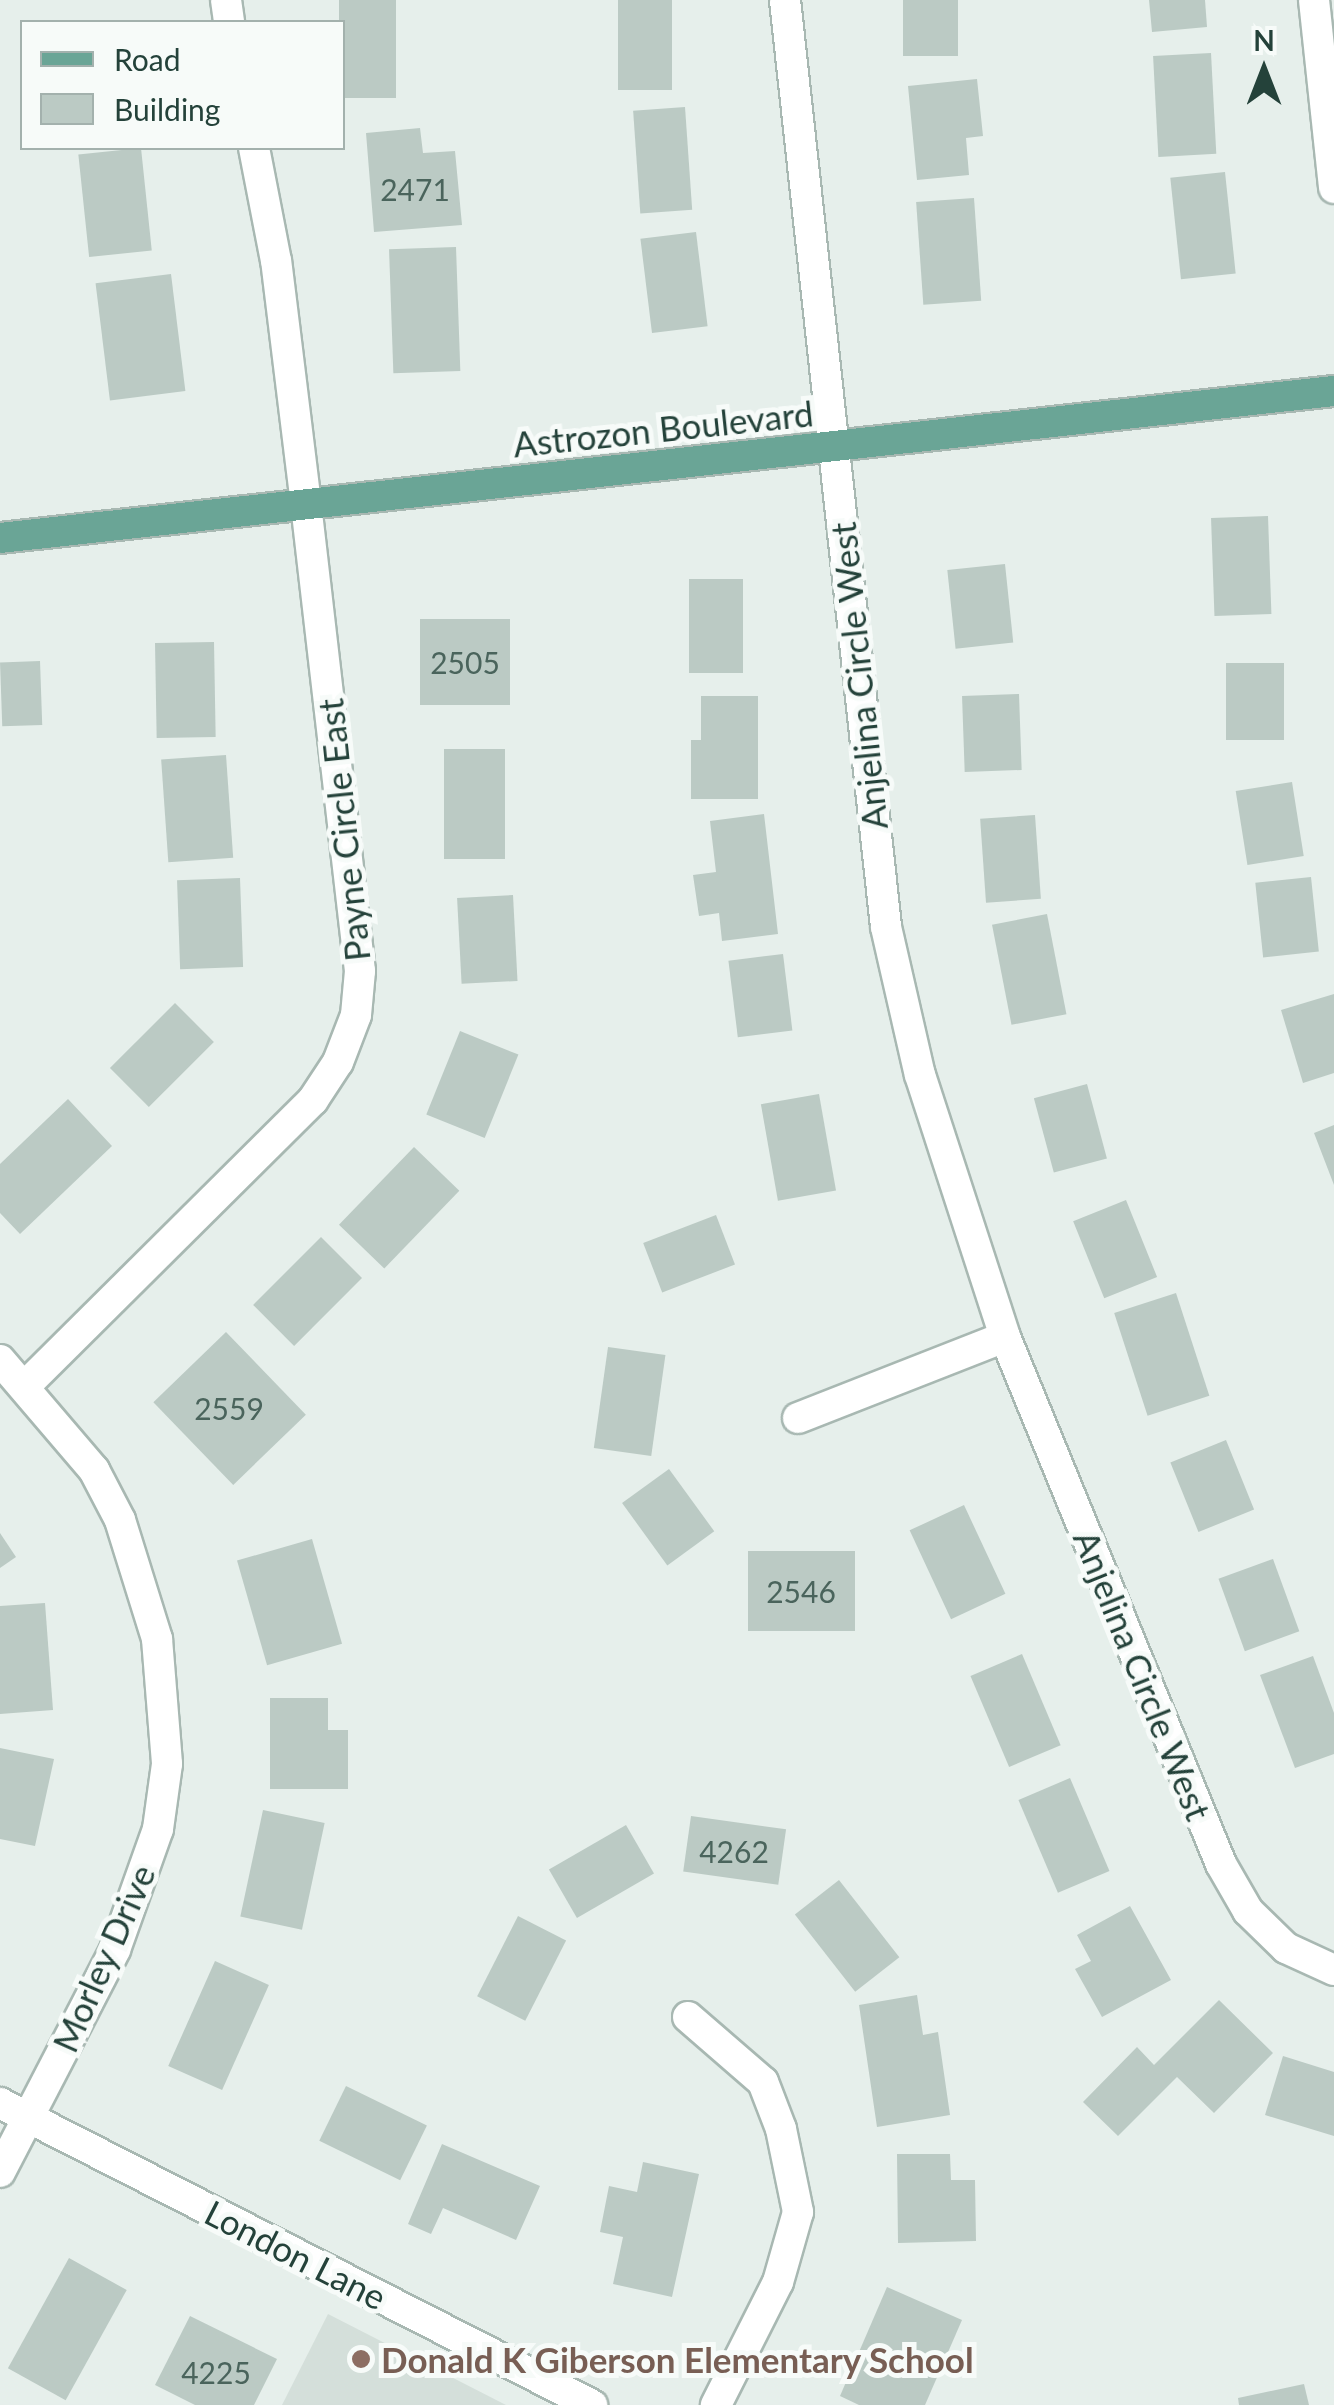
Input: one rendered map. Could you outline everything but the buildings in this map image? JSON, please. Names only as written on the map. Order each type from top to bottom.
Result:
[{"type":"main road","name":"Astrozon Boulevard","points":[[0,538],[1334,392]]},
{"type":"street","name":"Anjelina Circle West","points":[[785,0],[886,927],[920,1075],[1004,1337],[1222,1864],[1248,1912],[1286,1948],[1334,1970]]},
{"type":"street","points":[[1314,0],[1334,188]]},
{"type":"street","name":"Payne Circle East","points":[[24,1386],[313,1100],[338,1062],[356,1015],[360,971],[306,504],[276,261],[254,150]]},
{"type":"street","points":[[798,1418],[1004,1337]]},
{"type":"street","name":"Morley Drive","points":[[0,1360],[94,1470],[120,1520],[157,1638],[167,1764],[142,1884],[0,2172]]},
{"type":"street","points":[[688,2017],[762,2082],[781,2129],[798,2212],[778,2282],[716,2405]]},
{"type":"street","name":"London Lane","points":[[0,2104],[592,2405]]},
{"type":"shaded area","name":"Donald K Giberson Elementary School","points":[[328,2314],[506,2405],[282,2405]]},
{"type":"place","name":"Donald K Giberson Elementary School","points":[[361,2359]]}]
